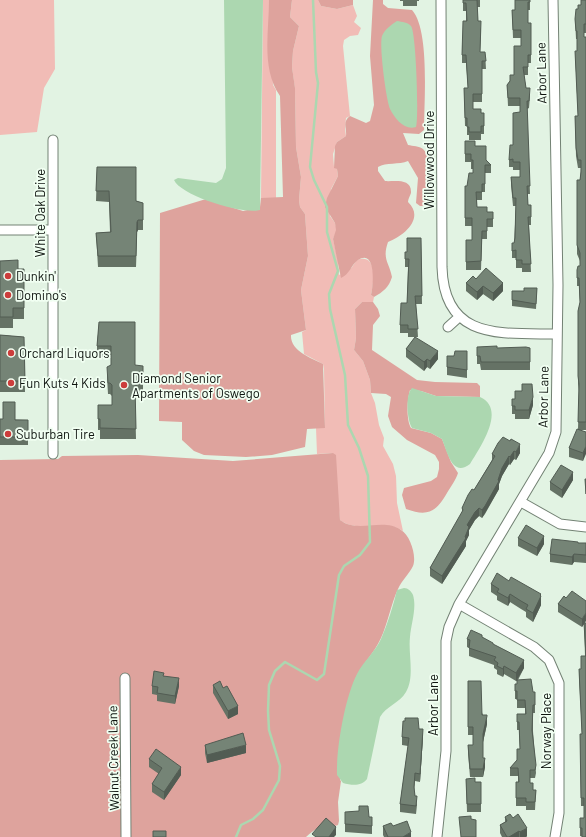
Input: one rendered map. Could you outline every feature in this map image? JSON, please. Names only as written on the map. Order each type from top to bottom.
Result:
[{"type":"street","name":"Willowwood Drive","points":[[441,0],[442,273],[447,297],[451,306],[459,317],[472,326],[496,333],[556,334]]},
{"type":"street","name":"Arbor Lane","points":[[437,837],[446,751],[446,641],[449,627],[459,604],[549,453],[556,432],[558,412],[556,334],[558,285],[553,0]]},
{"type":"street","name":"White Oak Drive","points":[[53,140],[53,454]]},
{"type":"street","points":[[0,230],[53,230]]},
{"type":"street","points":[[448,327],[459,317]]},
{"type":"street","points":[[521,502],[560,524],[586,527]]},
{"type":"street","name":"Norway Place","points":[[459,604],[534,647],[549,660],[559,683],[559,813],[555,837]]},
{"type":"street","name":"Walnut Creek Lane","points":[[125,678],[126,837]]},
{"type":"shaded area","points":[[0,0],[54,0],[55,69],[44,88],[37,132],[0,135]]},
{"type":"shaded area","points":[[224,0],[263,0],[260,210],[241,210],[214,203],[188,192],[179,186],[174,180],[178,178],[216,183],[222,179],[226,168]]},
{"type":"shaded area","points":[[263,0],[269,0],[273,85],[276,90],[276,198],[261,198]]},
{"type":"shaded area","points":[[269,0],[292,0],[290,17],[299,26],[293,51],[292,67],[295,88],[296,147],[301,177],[299,200],[300,207],[305,214],[308,256],[301,290],[306,330],[291,335],[292,341],[298,350],[323,364],[325,428],[307,429],[305,447],[272,455],[246,457],[204,455],[194,451],[182,440],[182,422],[159,421],[160,213],[206,199],[243,211],[260,207],[261,198],[283,197],[280,96],[270,74],[267,50]]},
{"type":"shaded area","points":[[292,0],[318,0],[321,6],[337,9],[353,5],[357,16],[354,22],[361,28],[358,35],[350,36],[344,40],[343,46],[350,116],[346,118],[346,136],[337,142],[333,154],[334,167],[337,169],[338,176],[331,189],[330,216],[335,223],[337,230],[333,239],[338,260],[339,275],[349,270],[359,259],[366,259],[370,262],[372,267],[373,285],[371,295],[374,297],[373,302],[362,302],[355,309],[356,338],[354,350],[363,361],[370,380],[371,393],[384,438],[383,446],[393,464],[396,476],[397,503],[403,531],[395,527],[379,525],[354,526],[340,520],[333,453],[317,454],[316,428],[325,428],[324,369],[323,364],[304,354],[302,332],[306,330],[301,290],[308,256],[305,214],[300,207],[299,200],[301,177],[296,147],[295,89],[292,67],[293,51],[299,26],[290,17]]},
{"type":"shaded area","points":[[318,0],[353,0],[353,5],[337,9],[321,6]]},
{"type":"shaded area","points":[[373,0],[383,0],[383,4],[388,8],[412,10],[418,20],[424,49],[425,67],[424,130],[419,134],[403,133],[408,145],[421,148],[427,154],[431,176],[429,206],[420,206],[416,203],[418,178],[408,161],[381,165],[378,167],[378,171],[385,181],[401,181],[408,185],[411,193],[408,202],[413,208],[414,214],[413,220],[406,231],[388,242],[386,257],[392,277],[385,289],[374,297],[371,295],[373,278],[371,264],[368,259],[364,258],[358,260],[341,278],[333,239],[336,230],[335,223],[325,207],[327,198],[338,176],[337,169],[334,168],[335,146],[337,142],[346,136],[346,121],[350,116],[366,123],[370,121],[374,105],[370,56]]},
{"type":"shaded area","points":[[397,21],[405,22],[411,26],[413,31],[416,58],[417,120],[416,127],[412,128],[404,126],[392,113],[388,103],[385,84],[381,50],[382,36],[386,29]]},
{"type":"shaded area","points":[[362,302],[373,302],[378,309],[380,316],[373,325],[372,350],[417,380],[477,383],[480,386],[480,397],[436,396],[421,391],[410,390],[408,399],[408,420],[411,428],[431,433],[442,439],[451,462],[458,473],[455,481],[439,505],[431,511],[420,513],[406,509],[402,495],[404,488],[431,481],[437,477],[439,462],[435,455],[407,440],[392,427],[388,416],[391,397],[386,394],[371,393],[370,380],[363,361],[354,350],[356,338],[355,309]]},
{"type":"shaded area","points":[[412,388],[436,396],[480,397],[488,403],[491,410],[489,429],[470,464],[459,468],[448,456],[442,439],[431,433],[412,428],[409,419],[408,396]]},
{"type":"shaded area","points":[[333,453],[336,455],[340,520],[355,526],[394,526],[407,536],[412,546],[414,557],[413,566],[396,595],[381,638],[354,682],[340,780],[338,825],[316,829],[306,837],[0,837],[0,460],[58,459],[62,456],[138,455],[233,461]]},
{"type":"shaded area","points":[[404,588],[410,591],[414,600],[410,637],[411,672],[409,686],[403,696],[380,717],[367,779],[365,782],[353,785],[343,783],[337,775],[337,764],[342,723],[349,696],[357,674],[381,639],[397,590]]},
{"type":"building","points":[[463,0],[477,0],[478,21],[481,21],[480,52],[485,52],[486,61],[482,61],[482,94],[473,94],[473,109],[481,109],[481,113],[484,113],[484,126],[481,126],[481,132],[469,132],[469,127],[467,127],[467,118],[465,118],[464,88],[468,88],[466,55],[462,55],[463,21],[467,21],[466,3],[463,3]]},
{"type":"building","points":[[515,0],[530,0],[530,2],[528,2],[528,23],[531,23],[531,55],[528,55],[528,67],[523,67],[526,88],[530,88],[529,101],[527,101],[530,186],[527,186],[528,205],[531,205],[531,217],[528,217],[531,264],[522,264],[522,260],[516,260],[516,250],[512,251],[512,243],[514,243],[515,238],[516,198],[513,198],[511,177],[520,177],[520,162],[513,162],[513,159],[509,160],[510,145],[513,145],[513,113],[520,112],[520,98],[508,98],[507,85],[510,81],[510,75],[514,75],[514,46],[521,46],[521,30],[513,30],[512,10],[515,10]]},
{"type":"building","points":[[581,0],[586,0],[586,24],[584,24],[584,37],[586,37],[586,422],[578,422],[578,311],[580,302],[579,278],[577,278],[577,270],[578,266],[580,266],[580,253],[577,245],[577,180],[580,180],[581,160],[578,160],[576,148],[575,116],[578,116],[575,51],[577,51],[577,31],[575,19],[576,9],[578,9],[578,5],[581,5]]},
{"type":"building","points":[[465,141],[475,141],[475,146],[486,146],[486,160],[491,165],[485,165],[485,184],[482,184],[482,192],[476,192],[477,207],[487,207],[487,212],[493,212],[493,219],[487,219],[487,231],[482,231],[481,261],[466,262],[466,240],[472,240],[472,218],[465,218],[465,186],[467,186],[469,173],[473,173],[473,160],[471,160],[471,154],[465,154]]},
{"type":"building","points":[[97,167],[136,167],[136,201],[143,203],[143,220],[138,220],[137,222],[136,256],[98,256],[96,233],[111,232],[109,191],[96,191]]},
{"type":"building","points":[[407,238],[421,238],[422,296],[415,296],[418,329],[408,329],[408,325],[400,325],[401,303],[407,303],[409,259],[405,259],[405,252],[407,252]]},
{"type":"building","points":[[18,260],[18,269],[24,269],[24,308],[13,308],[13,317],[0,317],[0,261]]},
{"type":"building","points":[[486,268],[503,283],[493,293],[483,286],[477,292],[466,283],[473,276],[476,279]]},
{"type":"building","points":[[524,288],[537,288],[536,304],[512,300],[512,291],[524,291]]},
{"type":"building","name":"Diamond Senior Apartments of Oswego","points":[[99,322],[135,322],[135,365],[143,366],[143,383],[137,383],[135,385],[136,429],[100,428],[100,419],[98,419],[98,405],[112,405],[112,385],[108,383],[107,367],[111,365],[111,346],[97,346]]},
{"type":"building","points":[[0,335],[24,337],[25,381],[0,381]]},
{"type":"building","points":[[415,337],[438,351],[430,361],[427,359],[424,362],[406,349]]},
{"type":"building","points":[[497,346],[497,348],[530,348],[530,362],[481,362],[480,356],[477,356],[477,347]]},
{"type":"building","points":[[455,351],[467,351],[467,370],[447,367],[447,356],[454,356]]},
{"type":"building","points":[[522,384],[532,384],[533,397],[529,410],[515,410],[515,406],[512,406],[512,399],[515,399],[515,391],[522,391]]},
{"type":"building","points":[[3,402],[15,402],[15,420],[28,420],[28,437],[0,437],[0,419],[3,419]]},
{"type":"building","points":[[577,429],[586,432],[586,446],[583,453],[569,448]]},
{"type":"building","points":[[503,437],[520,444],[516,452],[514,451],[510,457],[509,456],[502,468],[499,481],[485,506],[482,510],[479,508],[475,512],[467,525],[469,527],[465,537],[466,538],[442,576],[430,568],[463,510],[462,508],[468,495],[472,489],[474,490],[495,456],[492,454]]},
{"type":"building","points":[[561,465],[573,472],[562,490],[550,482]]},
{"type":"building","points":[[526,525],[544,536],[537,548],[518,538]]},
{"type":"building","points":[[552,539],[586,543],[586,555],[574,554],[572,557],[550,554]]},
{"type":"building","points":[[497,573],[509,581],[511,577],[541,594],[533,613],[526,609],[528,605],[510,594],[508,598],[497,592],[499,589],[491,584]]},
{"type":"building","points":[[572,591],[586,601],[586,613],[582,619],[558,604],[564,596],[566,598]]},
{"type":"building","points":[[584,623],[586,623],[586,656]]},
{"type":"building","points":[[471,630],[482,635],[482,637],[493,644],[524,660],[516,673],[504,666],[503,669],[497,666],[498,663],[494,660],[496,657],[469,648],[470,640],[467,639]]},
{"type":"building","points":[[581,656],[586,656],[586,837],[582,837],[580,818],[584,818],[584,798],[581,798],[580,734],[582,734],[579,669],[581,669]]},
{"type":"building","points":[[154,671],[164,673],[163,676],[179,678],[175,696],[157,693],[158,687],[152,686]]},
{"type":"building","points":[[531,679],[533,692],[535,692],[532,730],[536,765],[535,770],[530,770],[530,783],[533,783],[533,790],[536,790],[535,802],[526,802],[526,798],[516,798],[516,782],[519,782],[518,768],[510,768],[517,760],[517,749],[520,749],[519,722],[517,722],[517,714],[526,714],[525,700],[517,700],[515,684],[517,684],[517,680]]},
{"type":"building","points":[[220,681],[223,688],[227,686],[238,706],[228,711],[213,685]]},
{"type":"building","points":[[468,681],[481,681],[482,715],[487,715],[483,734],[483,758],[485,758],[483,769],[470,769],[468,745],[473,745],[473,727],[468,727]]},
{"type":"building","points":[[405,718],[418,718],[419,729],[423,729],[420,774],[415,773],[414,787],[415,796],[417,796],[416,806],[400,804],[409,738],[402,737],[403,721],[405,721]]},
{"type":"building","points":[[243,733],[246,745],[207,755],[205,745]]},
{"type":"building","points":[[156,749],[181,767],[164,792],[152,784],[162,768],[149,759]]},
{"type":"building","points":[[475,778],[475,782],[481,782],[481,804],[467,804],[466,779]]},
{"type":"building","points":[[359,806],[368,806],[369,817],[372,817],[372,826],[345,824],[345,812],[359,811]]},
{"type":"building","points":[[510,814],[513,818],[518,814],[527,828],[507,837],[500,825],[507,821],[505,817]]},
{"type":"building","points":[[471,816],[471,819],[476,820],[476,837],[461,837],[459,817]]},
{"type":"building","points":[[326,818],[336,827],[329,837],[316,837],[312,834]]},
{"type":"building","points":[[407,821],[411,832],[403,837],[388,837],[383,826],[391,823],[393,826]]},
{"type":"building","points":[[153,831],[166,831],[166,837],[153,837]]},
{"type":"waterway","points":[[236,837],[241,825],[253,819],[263,810],[279,780],[280,766],[269,730],[268,711],[269,685],[275,671],[285,662],[317,680],[324,674],[339,575],[344,566],[360,555],[370,542],[368,476],[359,448],[348,425],[345,375],[330,309],[329,294],[338,271],[327,232],[327,207],[314,180],[310,167],[318,83],[316,72],[313,0]]},
{"type":"place","name":"Dunkin'","points":[[8,276]]},
{"type":"place","name":"Domino's","points":[[8,295]]},
{"type":"place","name":"Orchard Liquors","points":[[11,353]]},
{"type":"place","name":"Fun Kuts 4 Kids","points":[[11,383]]},
{"type":"place","name":"Diamond Senior Apartments of Oswego","points":[[124,385]]},
{"type":"place","name":"Suburban Tire","points":[[8,434]]}]
